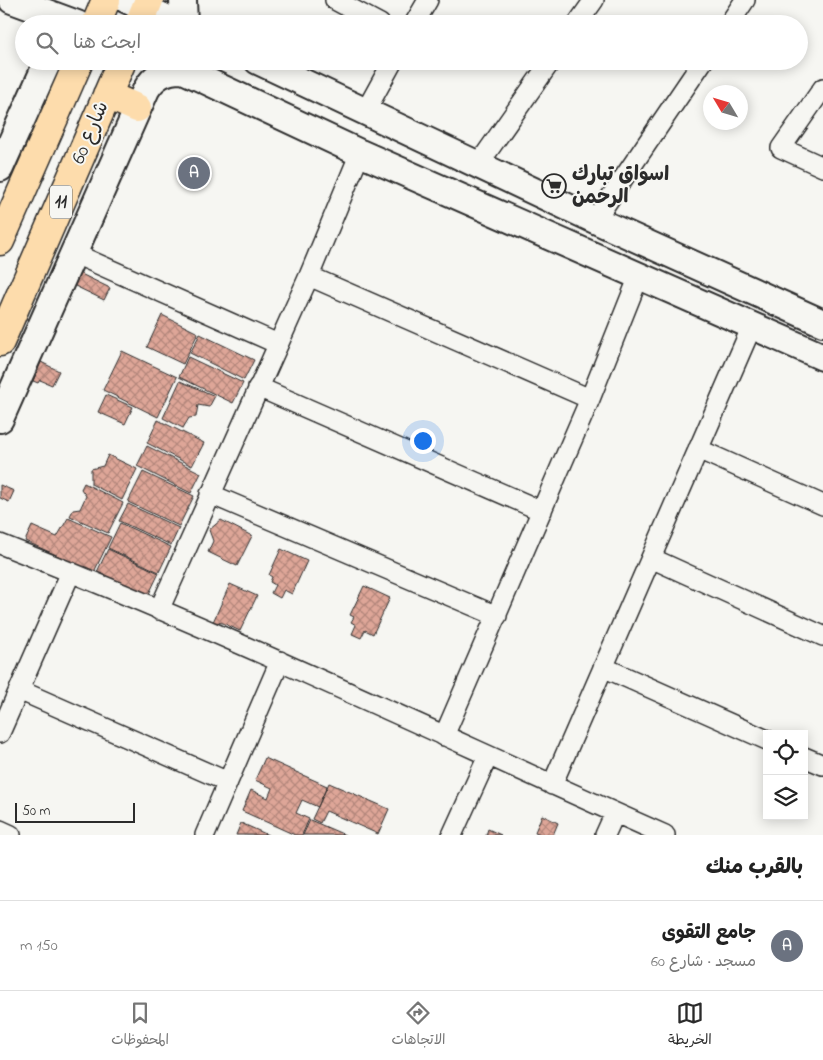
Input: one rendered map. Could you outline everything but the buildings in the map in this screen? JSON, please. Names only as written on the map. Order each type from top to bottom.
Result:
[{"type":"highway","points":[[100,15],[106,0]]},
{"type":"highway","name":"شارع 60","points":[[0,241],[75,70]]},
{"type":"highway","name":"شارع 60","points":[[0,342],[6,306],[118,70]]},
{"type":"highway","points":[[107,95],[138,108]]},
{"type":"main road","points":[[12,0],[64,15]]},
{"type":"main road","points":[[183,0],[184,15]]},
{"type":"main road","points":[[140,8],[157,15]]},
{"type":"main road","points":[[3,156],[44,70]]},
{"type":"main road","points":[[0,419],[146,90],[153,79],[169,70]]},
{"type":"main road","points":[[183,70],[360,153],[823,358]]},
{"type":"main road","points":[[277,70],[595,220],[823,323]]},
{"type":"main road","points":[[666,288],[679,258]]},
{"type":"street","points":[[335,0],[363,15]]},
{"type":"street","points":[[419,15],[428,0]]},
{"type":"street","points":[[584,15],[594,0]]},
{"type":"street","points":[[735,15],[745,0]]},
{"type":"street","points":[[365,112],[388,70]]},
{"type":"street","points":[[478,165],[545,70]]},
{"type":"street","points":[[595,220],[697,70]]},
{"type":"street","points":[[823,88],[781,148],[823,166]]},
{"type":"street","points":[[158,610],[309,276],[360,153]]},
{"type":"street","points":[[73,253],[278,344]]},
{"type":"street","points":[[309,276],[590,399]]},
{"type":"street","points":[[444,736],[590,399],[639,276]]},
{"type":"street","points":[[552,785],[752,326]]},
{"type":"street","points":[[258,387],[542,511]]},
{"type":"street","points":[[698,449],[823,505]]},
{"type":"street","points":[[210,494],[497,616]]},
{"type":"street","points":[[0,544],[280,661],[665,835]]},
{"type":"street","points":[[651,558],[823,636]]},
{"type":"street","points":[[0,733],[70,572]]},
{"type":"street","points":[[205,835],[280,661]]},
{"type":"street","points":[[603,667],[763,738]]},
{"type":"street","points":[[19,690],[228,782]]},
{"type":"street","points":[[452,835],[488,756]]},
{"type":"street","points":[[808,759],[823,765]]},
{"type":"street","points":[[605,835],[615,813]]},
{"type":"street","points":[[0,830],[11,835]]},
{"type":"place","name":"جامع التقوى","points":[[194,173]]},
{"type":"place","name":"اسواق تبارك الرحمن","points":[[554,186]]}]
